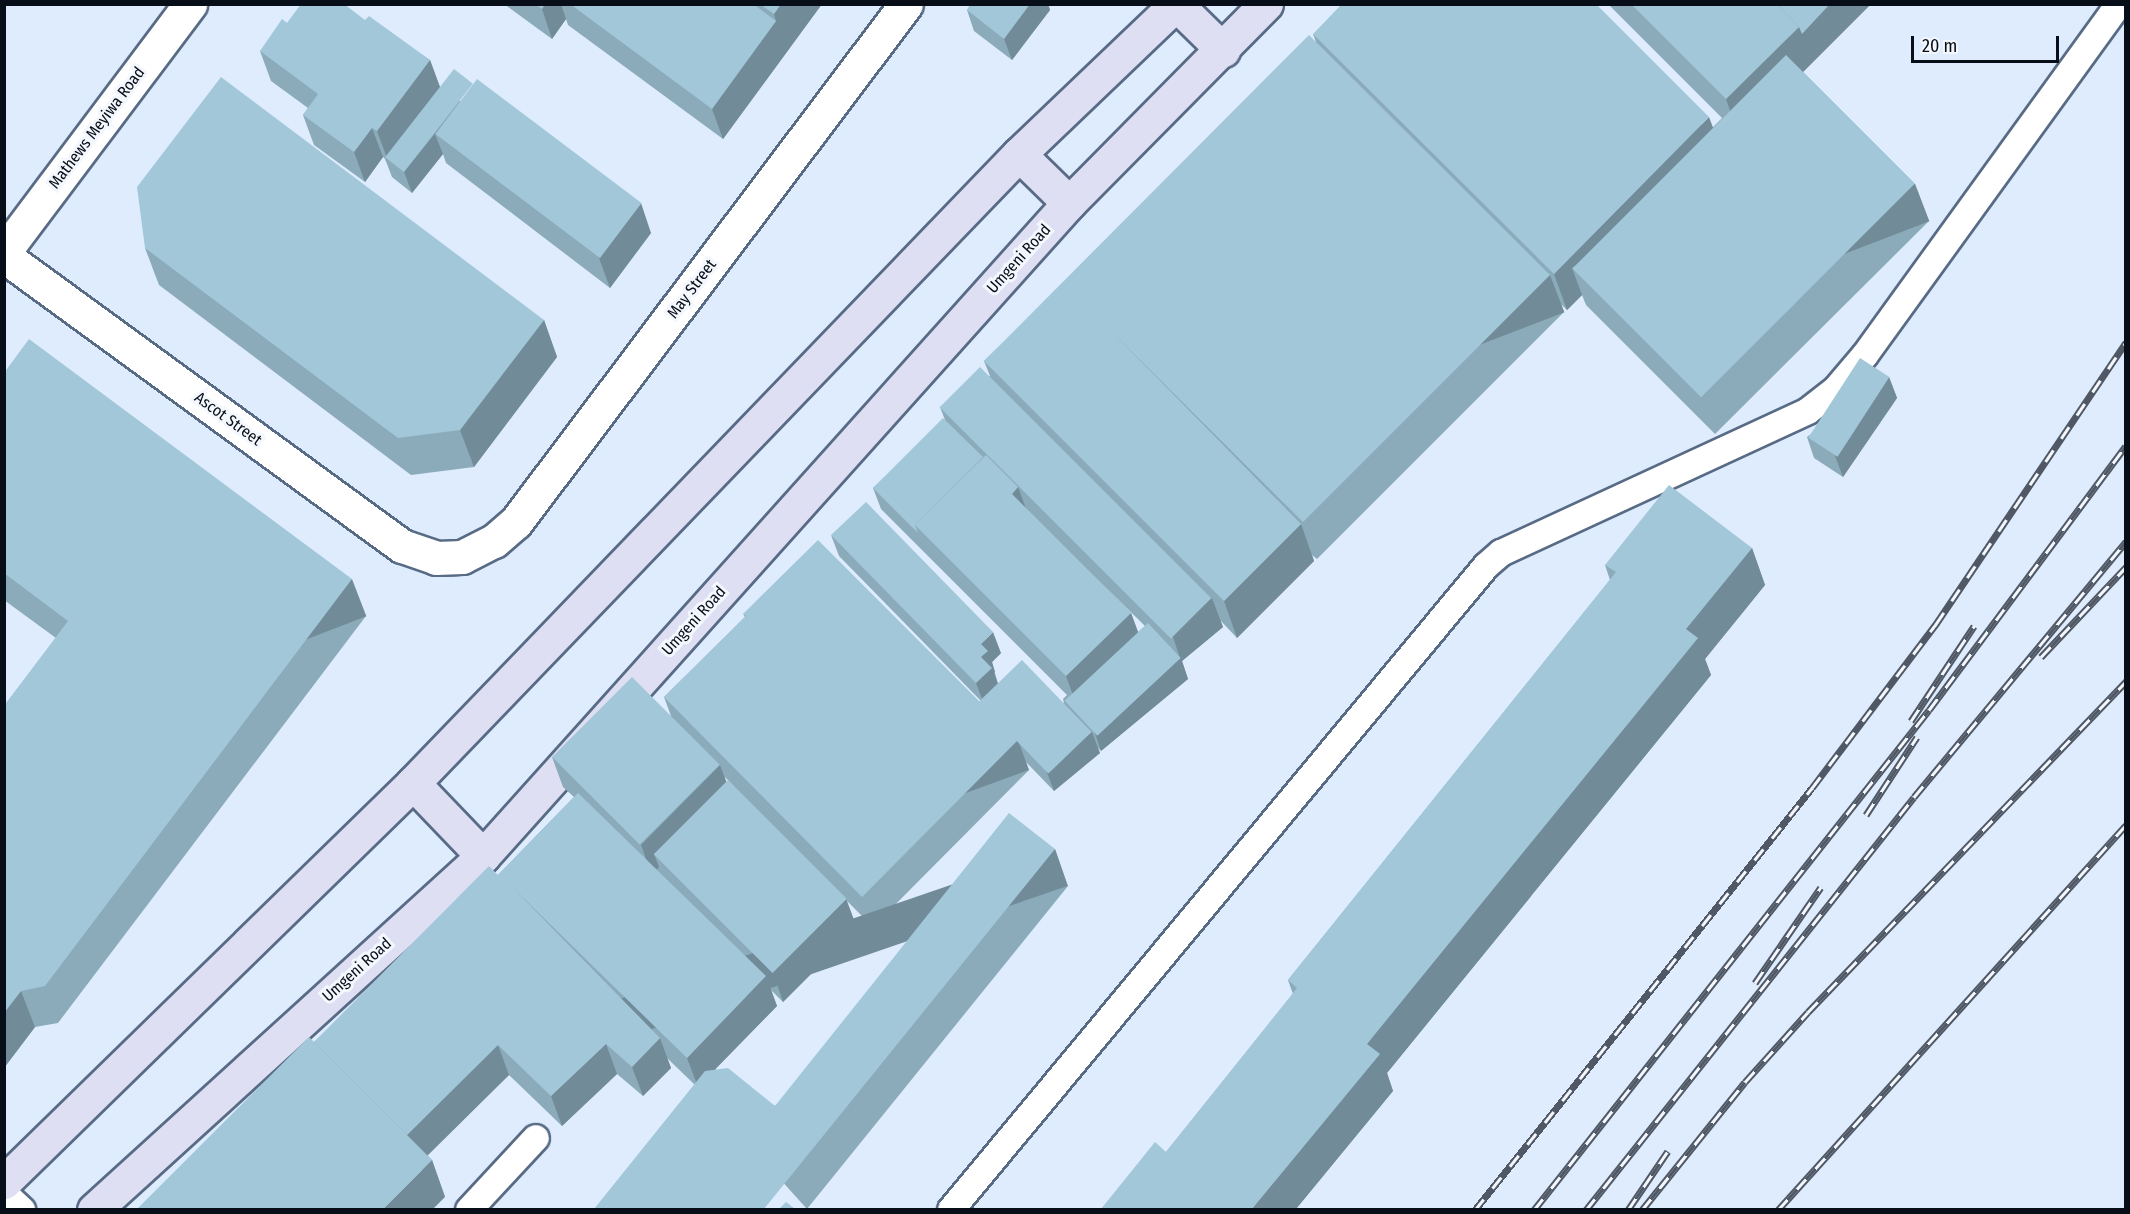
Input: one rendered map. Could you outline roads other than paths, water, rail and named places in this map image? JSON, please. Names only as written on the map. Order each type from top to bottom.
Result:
[{"type":"main road","points":[[4,1182],[413,783],[1019,154],[1176,4],[1223,50]]},
{"type":"main road","name":"Umgeni Road","points":[[94,1209],[483,856],[1069,203],[1223,50],[1266,4]]},
{"type":"main road","points":[[1019,154],[1069,203]]},
{"type":"main road","points":[[413,783],[483,856]]},
{"type":"street","name":"Mathews Meyiwa Road","points":[[4,254],[190,4]]},
{"type":"street","name":"May Street","points":[[462,557],[494,541],[516,522],[906,4]]},
{"type":"street","name":"Ascot Street","points":[[4,254],[402,546],[436,558],[462,557]]},
{"type":"lane","points":[[951,1209],[1486,566],[1502,553],[1808,411],[1837,388],[1866,355],[2120,4]]},
{"type":"lane","points":[[469,1209],[536,1138]]},
{"type":"lane","points":[[4,1193],[22,1209]]},
{"type":"railway","points":[[1475,1210],[1812,788],[1936,624],[2126,342]]},
{"type":"railway","points":[[1534,1210],[1929,710],[2126,446]]},
{"type":"railway","points":[[1586,1210],[1914,797],[2126,542]]},
{"type":"railway","points":[[2041,657],[2126,567]]},
{"type":"railway","points":[[1911,721],[1974,626]]},
{"type":"railway","points":[[1642,1210],[1745,1082],[1808,1012],[2126,681]]},
{"type":"railway","points":[[1866,815],[1917,737]]},
{"type":"railway","points":[[1778,1210],[2126,825]]},
{"type":"railway","points":[[1755,983],[1821,887]]},
{"type":"railway","points":[[1628,1210],[1668,1151]]}]
